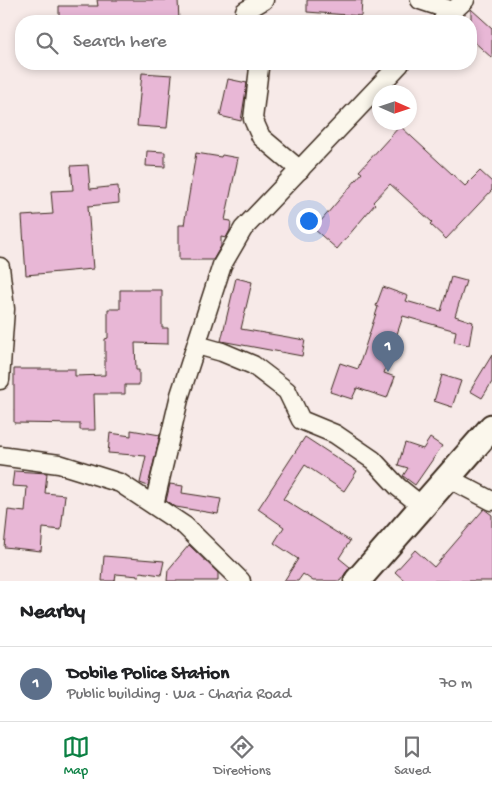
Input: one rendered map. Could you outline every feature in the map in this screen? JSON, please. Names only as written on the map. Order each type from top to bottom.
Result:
[{"type":"street","points":[[245,11],[264,0]]},
{"type":"street","points":[[420,0],[453,11]]},
{"type":"street","points":[[259,70],[254,119],[260,137],[300,170]]},
{"type":"street","points":[[154,506],[180,395],[222,265],[244,229],[394,70]]},
{"type":"street","points":[[0,267],[4,308],[0,380]]},
{"type":"street","points":[[197,345],[222,352],[253,365],[287,391],[300,420],[335,434],[373,460],[398,487],[423,507]]},
{"type":"street","points":[[358,581],[492,427]]},
{"type":"street","points":[[0,456],[59,464],[120,483],[185,526],[241,581]]},
{"type":"street","points":[[448,478],[492,501]]},
{"type":"building","points":[[97,0],[178,0],[179,15],[59,15],[59,6],[98,6]]},
{"type":"building","points":[[307,0],[362,0],[361,15],[307,12]]},
{"type":"building","points":[[471,9],[492,28],[492,58],[477,44],[477,15],[471,15]]},
{"type":"building","points":[[142,73],[172,75],[167,128],[137,126]]},
{"type":"building","points":[[228,79],[247,83],[241,121],[220,116]]},
{"type":"building","points":[[396,130],[404,130],[465,186],[480,171],[492,182],[492,190],[446,239],[430,224],[432,222],[390,184],[373,202],[375,204],[337,249],[314,229],[362,173],[359,171]]},
{"type":"building","points":[[147,151],[165,152],[165,167],[146,166]]},
{"type":"building","points":[[196,153],[238,158],[225,220],[231,221],[230,230],[226,238],[221,237],[221,246],[213,260],[179,260],[179,225],[184,225]]},
{"type":"building","points":[[88,165],[90,189],[118,186],[119,203],[88,206],[93,269],[26,275],[22,216],[53,214],[51,191],[73,190],[71,166]]},
{"type":"building","points":[[451,277],[466,281],[455,316],[473,322],[469,345],[454,342],[456,331],[403,316],[384,373],[395,377],[387,398],[357,388],[352,399],[330,392],[340,363],[358,369],[383,287],[408,296],[406,301],[441,311]]},
{"type":"building","points":[[236,278],[252,282],[241,329],[305,340],[302,356],[221,341]]},
{"type":"building","points":[[120,290],[162,290],[162,328],[168,328],[168,344],[135,343],[136,370],[139,370],[139,385],[125,385],[125,394],[94,394],[95,430],[80,430],[80,424],[14,423],[14,369],[75,369],[75,376],[105,375],[105,339],[108,338],[108,309],[120,309]]},
{"type":"building","points":[[492,355],[492,382],[482,398],[470,391]]},
{"type":"building","points":[[442,375],[461,381],[452,407],[434,401]]},
{"type":"building","points":[[131,430],[160,435],[148,486],[140,483],[146,456],[108,453],[110,433],[131,436]]},
{"type":"building","points":[[305,437],[357,471],[344,491],[305,465],[283,499],[350,541],[339,558],[350,567],[340,581],[313,581],[303,574],[298,581],[284,581],[298,559],[274,543],[284,527],[258,509]]},
{"type":"building","points":[[430,438],[442,446],[415,485],[403,476],[408,468],[398,465],[405,443],[423,449]]},
{"type":"building","points":[[14,471],[47,473],[45,493],[65,495],[61,530],[43,528],[41,551],[4,547],[8,510],[25,512],[27,487],[12,486]]},
{"type":"building","points":[[170,484],[183,486],[182,493],[221,499],[218,514],[176,507],[166,501]]},
{"type":"building","points":[[484,509],[492,515],[492,581],[405,581],[395,572],[415,550],[434,567]]},
{"type":"building","points":[[189,545],[218,573],[218,581],[167,581],[168,570]]},
{"type":"building","points":[[104,556],[164,561],[161,575],[140,572],[139,576],[116,574],[115,581],[102,581]]},
{"type":"place","name":"Dobile Police Station","points":[[388,372]]}]
